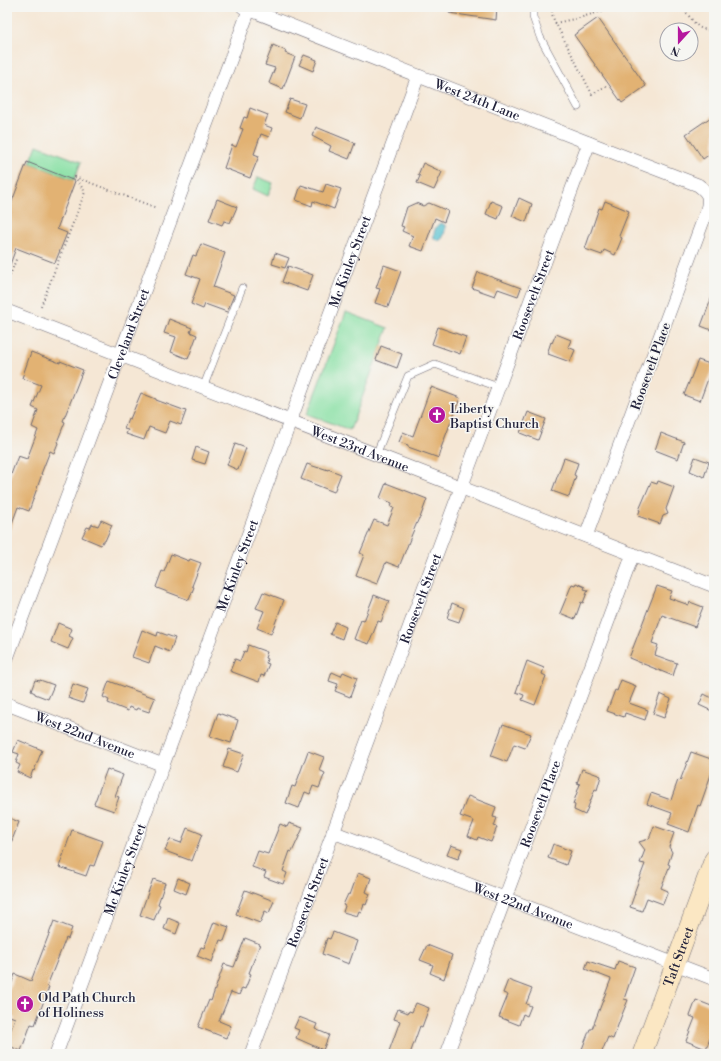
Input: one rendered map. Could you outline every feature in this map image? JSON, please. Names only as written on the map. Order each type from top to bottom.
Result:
[{"type":"street","name":"West 24th Lane","points":[[246,8],[589,144],[698,185],[708,196]]},
{"type":"street","name":"Cleveland Street","points":[[7,658],[246,8]]},
{"type":"street","name":"Mc Kinley Street","points":[[56,1054],[418,76]]},
{"type":"street","name":"Roosevelt Street","points":[[251,1054],[589,144]]},
{"type":"street","name":"Roosevelt Place","points":[[586,536],[707,210],[709,203],[708,196]]},
{"type":"street","name":"West 23rd Avenue","points":[[7,311],[714,586]]},
{"type":"street","name":"Roosevelt Place","points":[[447,1054],[633,554]]},
{"type":"street","name":"West 22nd Avenue","points":[[7,704],[163,765]]},
{"type":"street","name":"West 22nd Avenue","points":[[333,832],[714,979]]},
{"type":"street","name":"Taft Street","points":[[642,1054],[714,859]]},
{"type":"lane","points":[[533,7],[533,17],[540,37],[578,106]]},
{"type":"lane","points":[[203,388],[242,288]]},
{"type":"lane","points":[[376,455],[408,376],[436,364],[498,387]]},
{"type":"path","points":[[552,7],[552,14],[555,23],[592,94],[608,85]]},
{"type":"path","points":[[555,23],[579,18],[615,7]]},
{"type":"path","points":[[681,7],[698,26],[701,28],[714,30]]},
{"type":"path","points":[[41,306],[85,192],[75,177],[157,208]]},
{"type":"path","points":[[7,283],[17,258]]},
{"type":"green space","points":[[37,145],[81,162],[74,180],[30,163]]},
{"type":"green space","points":[[258,177],[273,183],[268,196],[253,189]]},
{"type":"green space","points":[[346,312],[388,328],[350,430],[307,414]]},
{"type":"water","points":[[441,223],[445,225],[445,231],[443,237],[437,240],[434,238],[434,231]]},
{"type":"building","points":[[449,7],[497,7],[496,20],[449,13]]},
{"type":"building","points":[[598,18],[646,86],[622,103],[574,35]]},
{"type":"building","points":[[273,45],[286,51],[285,53],[295,57],[283,89],[269,83],[275,68],[265,65]]},
{"type":"building","points":[[304,55],[317,60],[313,71],[299,65]]},
{"type":"building","points":[[290,99],[305,104],[300,118],[285,112]]},
{"type":"building","points":[[250,108],[268,115],[264,125],[272,128],[269,137],[261,134],[254,154],[259,156],[250,178],[224,168],[232,145],[236,147],[243,129],[240,128],[244,117],[247,118]]},
{"type":"building","points":[[714,115],[714,151],[703,159],[686,134]]},
{"type":"building","points":[[316,127],[355,143],[349,159],[329,151],[331,146],[312,136]]},
{"type":"building","points":[[27,162],[75,181],[57,229],[67,233],[55,263],[16,248],[8,270],[7,203],[11,204]]},
{"type":"building","points":[[423,163],[442,172],[434,190],[417,183],[420,176],[418,175]]},
{"type":"building","points":[[326,184],[341,189],[334,209],[313,201],[312,206],[296,200],[301,185],[323,192]]},
{"type":"building","points":[[519,198],[532,204],[526,222],[512,216]]},
{"type":"building","points":[[217,199],[237,207],[230,223],[224,221],[222,225],[209,220]]},
{"type":"building","points":[[491,201],[503,206],[498,219],[486,214]]},
{"type":"building","points":[[605,201],[629,211],[619,236],[622,238],[615,255],[604,250],[602,255],[585,249],[599,208],[602,209]]},
{"type":"building","points":[[416,203],[423,206],[429,203],[448,211],[444,222],[435,218],[423,251],[409,246],[413,236],[402,231],[404,227],[401,226],[407,207]]},
{"type":"building","points":[[201,244],[225,253],[213,287],[234,295],[227,312],[205,304],[203,309],[191,304],[200,279],[186,274],[193,255],[196,256]]},
{"type":"building","points":[[275,253],[289,258],[285,268],[272,264]]},
{"type":"building","points":[[384,265],[401,271],[388,307],[375,303],[380,289],[376,288]]},
{"type":"building","points":[[288,266],[313,275],[307,291],[282,282]]},
{"type":"building","points":[[478,272],[521,288],[518,296],[498,289],[495,296],[472,288]]},
{"type":"building","points":[[714,294],[714,331],[701,326]]},
{"type":"building","points":[[169,319],[192,328],[190,332],[197,335],[188,359],[171,352],[176,337],[164,333]]},
{"type":"building","points":[[438,327],[466,337],[460,354],[432,344]]},
{"type":"building","points":[[556,334],[571,340],[568,347],[575,350],[570,362],[548,354],[551,342],[552,343]]},
{"type":"building","points":[[381,346],[402,354],[397,368],[376,360]]},
{"type":"building","points":[[31,352],[83,370],[63,421],[65,422],[57,442],[58,443],[54,453],[50,451],[29,511],[18,507],[8,534],[7,485],[18,456],[27,459],[38,430],[32,427],[38,410],[32,407],[41,385],[22,378]]},
{"type":"building","points":[[698,360],[713,365],[700,401],[684,395]]},
{"type":"building","name":"Liberty Baptist Church","points":[[431,387],[460,398],[441,448],[439,458],[408,447],[408,445],[399,442],[403,432],[413,436]]},
{"type":"building","points":[[141,393],[186,411],[181,425],[170,421],[165,433],[149,427],[144,440],[126,434],[128,430],[124,429],[128,418],[130,419]]},
{"type":"building","points":[[528,412],[546,419],[538,440],[520,433]]},
{"type":"building","points":[[661,433],[684,442],[678,459],[655,450]]},
{"type":"building","points":[[235,444],[246,448],[238,470],[227,465]]},
{"type":"building","points":[[196,447],[209,452],[205,464],[192,460]]},
{"type":"building","points":[[695,457],[709,462],[704,477],[690,471]]},
{"type":"building","points":[[564,458],[578,463],[574,475],[576,476],[569,497],[552,491]]},
{"type":"building","points":[[307,464],[341,474],[334,492],[301,479]]},
{"type":"building","points":[[658,481],[674,487],[666,509],[668,514],[663,516],[660,524],[638,516],[639,510],[651,482],[657,484]]},
{"type":"building","points":[[386,483],[427,499],[399,567],[386,562],[377,584],[356,576],[364,555],[360,553],[374,520],[387,525],[394,508],[391,507],[392,503],[380,498]]},
{"type":"building","points":[[101,520],[112,525],[105,541],[103,541],[101,545],[82,537],[87,527],[90,528],[92,524],[98,526]]},
{"type":"building","points":[[171,554],[189,561],[190,559],[201,563],[192,586],[194,587],[189,600],[156,587]]},
{"type":"building","points":[[576,583],[588,590],[583,603],[581,602],[575,619],[560,613],[572,584],[575,585]]},
{"type":"building","points":[[657,586],[672,591],[669,598],[689,605],[690,602],[703,607],[695,627],[662,615],[652,643],[658,645],[655,655],[677,663],[673,676],[629,658]]},
{"type":"building","points":[[263,592],[284,600],[271,634],[257,628],[264,611],[256,608]]},
{"type":"building","points":[[374,595],[389,601],[381,622],[378,621],[369,644],[354,639],[361,620],[364,621]]},
{"type":"building","points":[[452,603],[464,608],[459,622],[447,618]]},
{"type":"building","points":[[335,622],[346,627],[342,639],[330,634]]},
{"type":"building","points":[[58,623],[72,629],[69,636],[73,638],[68,649],[51,642]]},
{"type":"building","points":[[142,630],[157,636],[158,632],[175,638],[170,652],[155,646],[149,663],[132,657]]},
{"type":"building","points":[[248,645],[267,652],[265,658],[267,659],[266,663],[269,664],[264,676],[261,675],[259,682],[230,671],[235,659],[240,661],[244,651],[246,652]]},
{"type":"building","points":[[527,661],[544,668],[542,674],[546,676],[535,705],[522,700],[524,695],[516,692]]},
{"type":"building","points":[[332,672],[341,676],[343,672],[357,678],[350,697],[335,691],[338,684],[329,681]]},
{"type":"building","points":[[35,680],[40,680],[54,685],[48,699],[31,691]]},
{"type":"building","points":[[621,680],[636,686],[629,703],[648,710],[645,720],[625,713],[624,717],[607,711],[615,690],[617,691]]},
{"type":"building","points":[[109,681],[155,698],[149,712],[137,708],[136,710],[129,707],[128,711],[108,703],[109,700],[103,697]]},
{"type":"building","points":[[73,684],[88,689],[83,703],[68,698]]},
{"type":"building","points":[[660,694],[671,699],[664,718],[653,714]]},
{"type":"building","points":[[704,694],[714,699],[714,712],[699,705]]},
{"type":"building","points":[[218,713],[238,720],[231,743],[210,736]]},
{"type":"building","points":[[503,724],[531,734],[525,748],[514,744],[507,762],[491,756]]},
{"type":"building","points":[[18,740],[42,750],[30,778],[17,772],[20,765],[16,763],[19,754],[13,752]]},
{"type":"building","points":[[229,749],[244,754],[237,772],[223,767]]},
{"type":"building","points":[[308,751],[324,757],[319,770],[325,773],[319,788],[313,786],[310,794],[305,792],[299,808],[286,803],[292,786],[295,787]]},
{"type":"building","points":[[691,752],[714,760],[714,766],[689,832],[668,824],[672,813],[647,804],[651,793],[671,800],[678,780],[680,781]]},
{"type":"building","points":[[107,769],[123,775],[115,796],[119,797],[114,811],[94,804]]},
{"type":"building","points":[[582,769],[601,776],[597,790],[595,789],[585,815],[574,810],[575,805],[573,804],[580,784],[577,783]]},
{"type":"building","points":[[468,796],[496,807],[493,817],[497,818],[494,826],[497,827],[491,842],[478,837],[477,840],[468,836],[474,821],[460,816]]},
{"type":"building","points":[[7,817],[19,822],[8,851],[7,851]]},
{"type":"building","points":[[289,823],[303,828],[292,852],[290,851],[283,871],[287,873],[283,884],[264,877],[266,872],[252,867],[258,851],[268,854],[280,824],[287,827]]},
{"type":"building","points":[[654,826],[674,833],[669,847],[672,852],[668,864],[670,865],[661,888],[668,891],[663,904],[647,898],[642,911],[630,907],[645,864],[640,863],[645,850],[639,842],[649,839]]},
{"type":"building","points":[[187,828],[202,834],[192,861],[165,851],[170,839],[181,843]]},
{"type":"building","points":[[72,830],[103,841],[94,866],[90,865],[86,876],[59,867]]},
{"type":"building","points":[[553,844],[571,851],[566,865],[548,858]]},
{"type":"building","points":[[451,845],[462,849],[458,859],[447,855]]},
{"type":"building","points":[[358,873],[371,878],[366,892],[370,894],[366,905],[364,904],[361,912],[359,911],[357,916],[343,912],[345,906],[343,905],[348,894],[350,895]]},
{"type":"building","points":[[178,878],[190,883],[186,894],[174,889]]},
{"type":"building","points":[[153,879],[165,883],[158,904],[160,905],[154,920],[140,915]]},
{"type":"building","points":[[245,890],[274,901],[269,913],[265,911],[260,923],[236,914]]},
{"type":"building","points":[[168,918],[180,923],[176,934],[164,929]]},
{"type":"building","points":[[54,921],[72,928],[68,939],[66,938],[47,986],[49,987],[35,1025],[31,1024],[21,1051],[7,1045],[7,1040],[15,1018],[7,1015],[7,995],[15,974],[31,981]]},
{"type":"building","points":[[214,922],[229,927],[224,941],[220,940],[212,962],[197,956],[201,947],[204,948]]},
{"type":"building","points":[[333,932],[357,941],[349,964],[322,954],[327,938],[330,939]]},
{"type":"building","points":[[245,938],[260,944],[249,973],[251,974],[245,989],[242,988],[239,995],[231,992],[219,1021],[231,1026],[226,1038],[198,1027],[209,1000],[211,1001],[224,964],[234,967]]},
{"type":"building","points":[[427,945],[452,955],[444,979],[430,973],[433,965],[420,960]]},
{"type":"building","points":[[588,961],[615,970],[618,961],[635,967],[624,999],[628,1000],[613,1039],[608,1037],[601,1054],[580,1054],[590,1029],[592,1029],[611,979],[585,969]]},
{"type":"building","points":[[508,980],[532,989],[526,1004],[531,1006],[527,1016],[523,1014],[519,1025],[499,1017],[508,995],[503,993]]},
{"type":"building","points":[[696,1000],[714,1007],[714,1028],[706,1049],[686,1041],[695,1018],[690,1016]]},
{"type":"building","points":[[416,1003],[429,1008],[422,1027],[420,1026],[410,1054],[388,1054],[400,1021],[394,1019],[398,1009],[408,1013],[409,1011],[412,1012]]},
{"type":"building","points":[[299,1017],[317,1024],[315,1029],[329,1035],[323,1050],[296,1038],[299,1030],[294,1028]]},
{"type":"place","name":"Liberty Baptist Church","points":[[437,415]]},
{"type":"place","name":"Old Path Church of Holiness","points":[[25,1004]]}]
